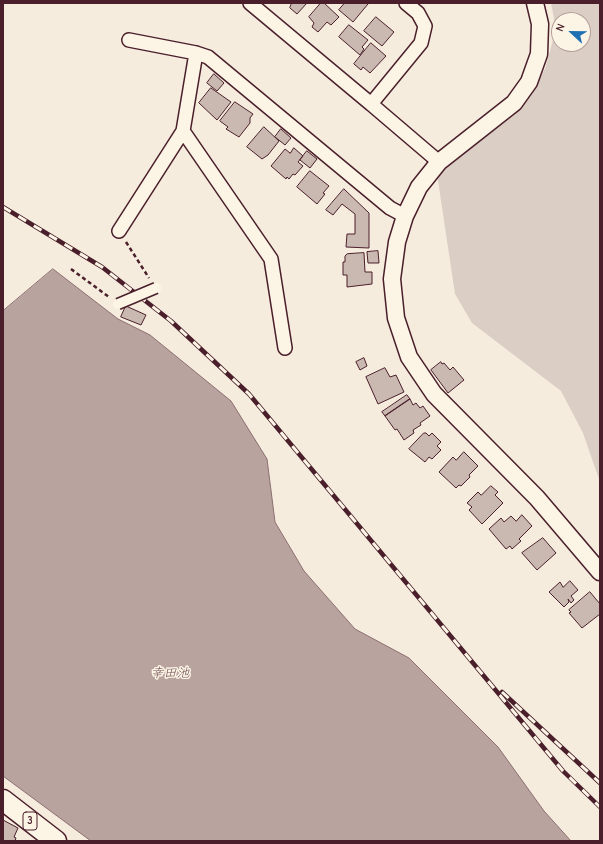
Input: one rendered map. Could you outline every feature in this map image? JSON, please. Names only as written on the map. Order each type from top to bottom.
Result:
[{"type":"main road","name":"3","points":[[3,800],[56,841]]},
{"type":"street","points":[[250,3],[439,162]]},
{"type":"street","points":[[371,104],[421,43],[425,26],[418,13],[406,3]]},
{"type":"street","points":[[534,3],[540,24],[539,54],[529,82],[514,103],[439,162],[420,187],[405,216],[397,242],[392,279],[396,318],[409,357],[434,394],[537,498],[600,572]]},
{"type":"street","points":[[129,40],[196,53],[208,57],[390,208],[405,216]]},
{"type":"street","points":[[119,231],[184,131],[196,53]]},
{"type":"street","points":[[184,131],[271,259],[285,348]]},
{"type":"street","points":[[118,304],[156,288]]},
{"type":"path","points":[[119,231],[156,288]]},
{"type":"path","points":[[70,269],[118,304]]},
{"type":"shaded area","points":[[551,3],[600,3],[600,482],[583,433],[561,391],[472,323],[455,294],[437,174],[516,114],[545,69],[551,47],[551,52],[591,52],[591,12],[553,12]]},
{"type":"water","name":"幸田池","points":[[53,269],[118,319],[150,335],[231,401],[267,459],[275,522],[304,571],[355,629],[409,658],[498,747],[544,811],[571,841],[91,841],[3,776],[3,311]]},
{"type":"building","points":[[292,3],[307,3],[297,14],[290,8]]},
{"type":"building","points":[[321,3],[324,3],[339,17],[331,25],[327,22],[318,32],[312,27],[314,23],[309,17]]},
{"type":"building","points":[[345,3],[368,4],[353,22],[339,10]]},
{"type":"building","points":[[376,17],[394,32],[382,46],[364,31]]},
{"type":"building","points":[[349,25],[368,40],[362,47],[364,49],[360,55],[339,37]]},
{"type":"building","points":[[371,43],[386,56],[370,73],[363,67],[361,70],[354,64]]},
{"type":"building","points":[[214,74],[224,83],[217,91],[207,83]]},
{"type":"building","points":[[211,88],[231,102],[217,120],[199,103]]},
{"type":"building","points":[[235,102],[253,114],[250,118],[250,123],[239,137],[226,129],[228,127],[220,121]]},
{"type":"building","points":[[264,127],[279,141],[268,155],[262,159],[247,147]]},
{"type":"building","points":[[281,129],[291,138],[285,145],[275,137]]},
{"type":"building","points":[[294,148],[303,156],[298,162],[303,166],[295,175],[293,174],[289,179],[287,177],[286,179],[271,166],[285,149],[290,153]]},
{"type":"building","points":[[307,151],[317,159],[310,168],[300,160]]},
{"type":"building","points":[[310,171],[329,186],[317,204],[297,187]]},
{"type":"building","points":[[344,189],[369,213],[369,248],[346,247],[347,234],[355,234],[355,214],[342,204],[333,215],[326,210]]},
{"type":"building","points":[[378,251],[379,263],[368,263],[367,252]]},
{"type":"building","points":[[364,253],[365,272],[372,272],[372,284],[347,287],[347,275],[343,275],[343,262],[345,262],[345,256],[347,254]]},
{"type":"building","points":[[126,306],[146,315],[141,325],[121,317]]},
{"type":"building","points":[[364,358],[367,366],[360,370],[356,362]]},
{"type":"building","points":[[441,362],[442,364],[444,363],[450,370],[453,367],[464,380],[448,393],[431,370]]},
{"type":"building","points":[[385,368],[390,377],[396,375],[404,392],[378,404],[366,377]]},
{"type":"building","points":[[407,395],[410,399],[385,416],[382,412]]},
{"type":"building","points":[[410,399],[413,405],[416,403],[420,408],[423,406],[430,416],[420,423],[421,425],[413,430],[414,433],[404,440],[397,429],[395,430],[385,416]]},
{"type":"building","points":[[424,433],[429,436],[432,433],[441,442],[437,446],[441,450],[432,459],[429,457],[425,462],[409,449]]},
{"type":"building","points":[[464,452],[478,466],[461,486],[459,485],[456,488],[439,472],[453,457],[456,460]]},
{"type":"building","points":[[491,486],[498,492],[495,495],[503,503],[482,524],[469,510],[472,507],[467,503],[478,492],[481,495]]},
{"type":"building","points":[[522,515],[532,526],[519,539],[521,541],[512,549],[510,546],[506,549],[489,529],[501,518],[504,522],[511,516],[516,521]]},
{"type":"building","points":[[543,538],[556,553],[537,570],[522,553]]},
{"type":"building","points":[[570,581],[578,590],[571,596],[574,600],[571,603],[568,599],[569,602],[564,607],[549,592],[560,582],[563,587]]},
{"type":"building","points":[[590,592],[600,604],[600,614],[582,628],[569,613],[571,612],[569,610]]},
{"type":"building","points":[[3,820],[18,828],[14,837],[16,838],[15,841],[3,841]]},
{"type":"railway","points":[[3,207],[102,267],[171,321],[249,394],[563,771],[600,807]]},
{"type":"railway","points":[[502,692],[600,783]]}]
